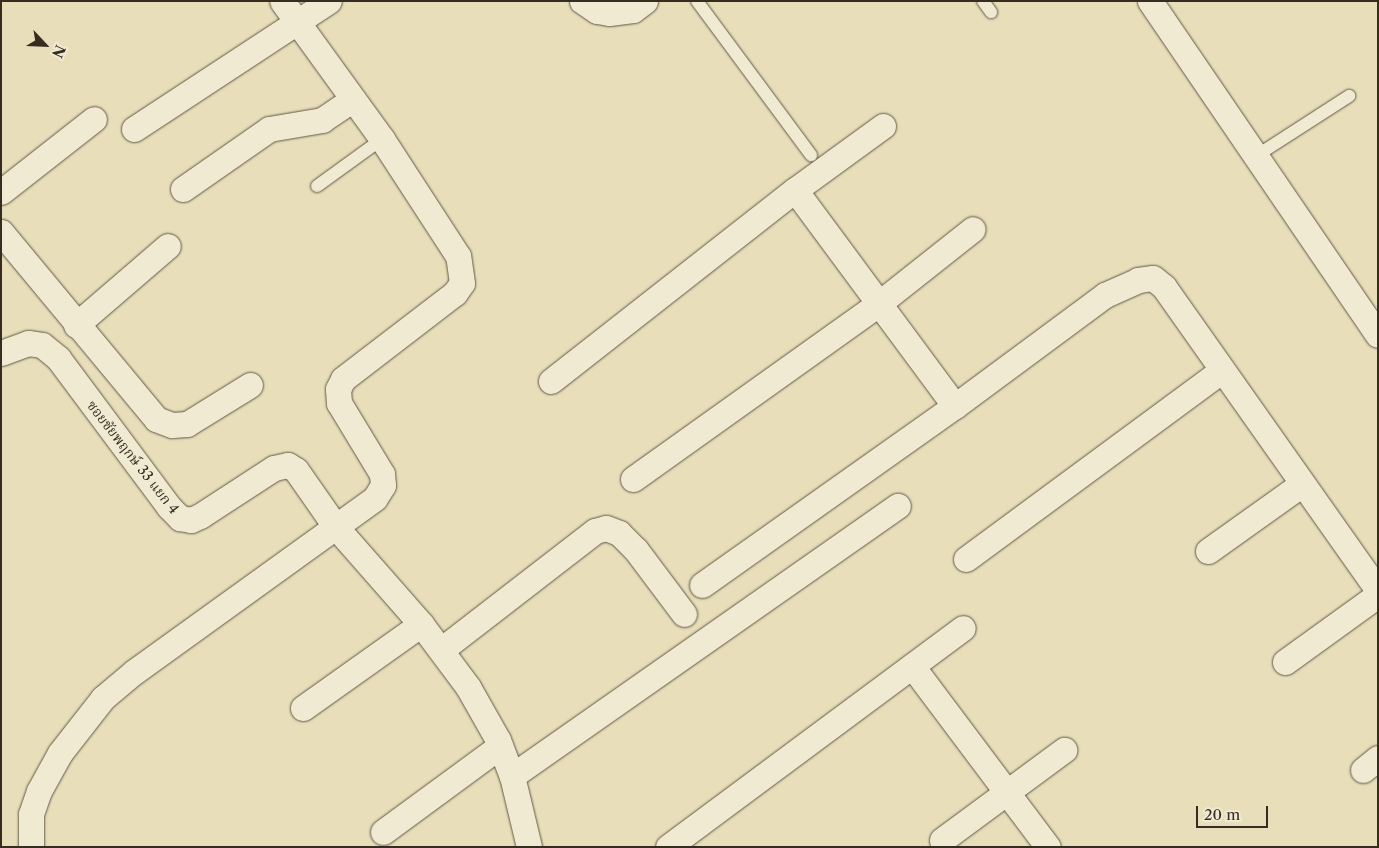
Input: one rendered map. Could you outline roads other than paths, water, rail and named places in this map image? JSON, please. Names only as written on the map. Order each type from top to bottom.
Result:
[{"type":"street","points":[[31,847],[31,814],[39,790],[60,753],[103,698],[134,672],[375,498],[383,485],[382,474],[339,402],[340,384],[455,292],[462,283],[458,256],[382,139],[282,1]]},
{"type":"street","points":[[134,129],[329,1]]},
{"type":"street","points":[[582,1],[597,11],[609,13],[633,10],[645,1]]},
{"type":"street","points":[[1150,1],[1378,335]]},
{"type":"street","points":[[183,189],[269,129],[322,120],[352,98]]},
{"type":"street","points":[[1,192],[94,119]]},
{"type":"street","points":[[551,381],[795,190],[883,126]]},
{"type":"street","points":[[795,190],[877,305],[955,406]]},
{"type":"street","points":[[633,479],[877,305],[973,229]]},
{"type":"street","points":[[1,232],[76,325],[156,419],[172,425],[187,424],[250,385]]},
{"type":"street","points":[[76,325],[168,246]]},
{"type":"street","points":[[702,585],[955,406],[1105,295],[1138,280],[1153,278],[1164,287],[1221,371],[1378,590]]},
{"type":"street","name":"ซอยชัยพฤกษ์ 33 แยก 4","points":[[1,353],[28,343],[42,345],[58,358],[169,507],[180,518],[191,520],[200,516],[274,468],[288,465],[296,470],[335,526]]},
{"type":"street","points":[[966,559],[1221,371]]},
{"type":"street","points":[[1208,551],[1302,484]]},
{"type":"street","points":[[512,776],[898,506]]},
{"type":"street","points":[[335,526],[421,624],[468,687],[500,746],[512,776],[524,844]]},
{"type":"street","points":[[441,650],[595,531],[606,528],[619,532],[636,550],[684,614]]},
{"type":"street","points":[[1285,662],[1378,595]]},
{"type":"street","points":[[303,708],[421,624]]},
{"type":"street","points":[[668,847],[963,628]]},
{"type":"street","points":[[912,666],[1048,847]]},
{"type":"street","points":[[383,832],[500,746]]},
{"type":"street","points":[[942,840],[1064,750]]},
{"type":"lane","points":[[697,1],[811,155]]},
{"type":"lane","points":[[984,1],[991,12]]},
{"type":"lane","points":[[1256,156],[1349,96]]},
{"type":"lane","points":[[317,186],[382,139]]}]
